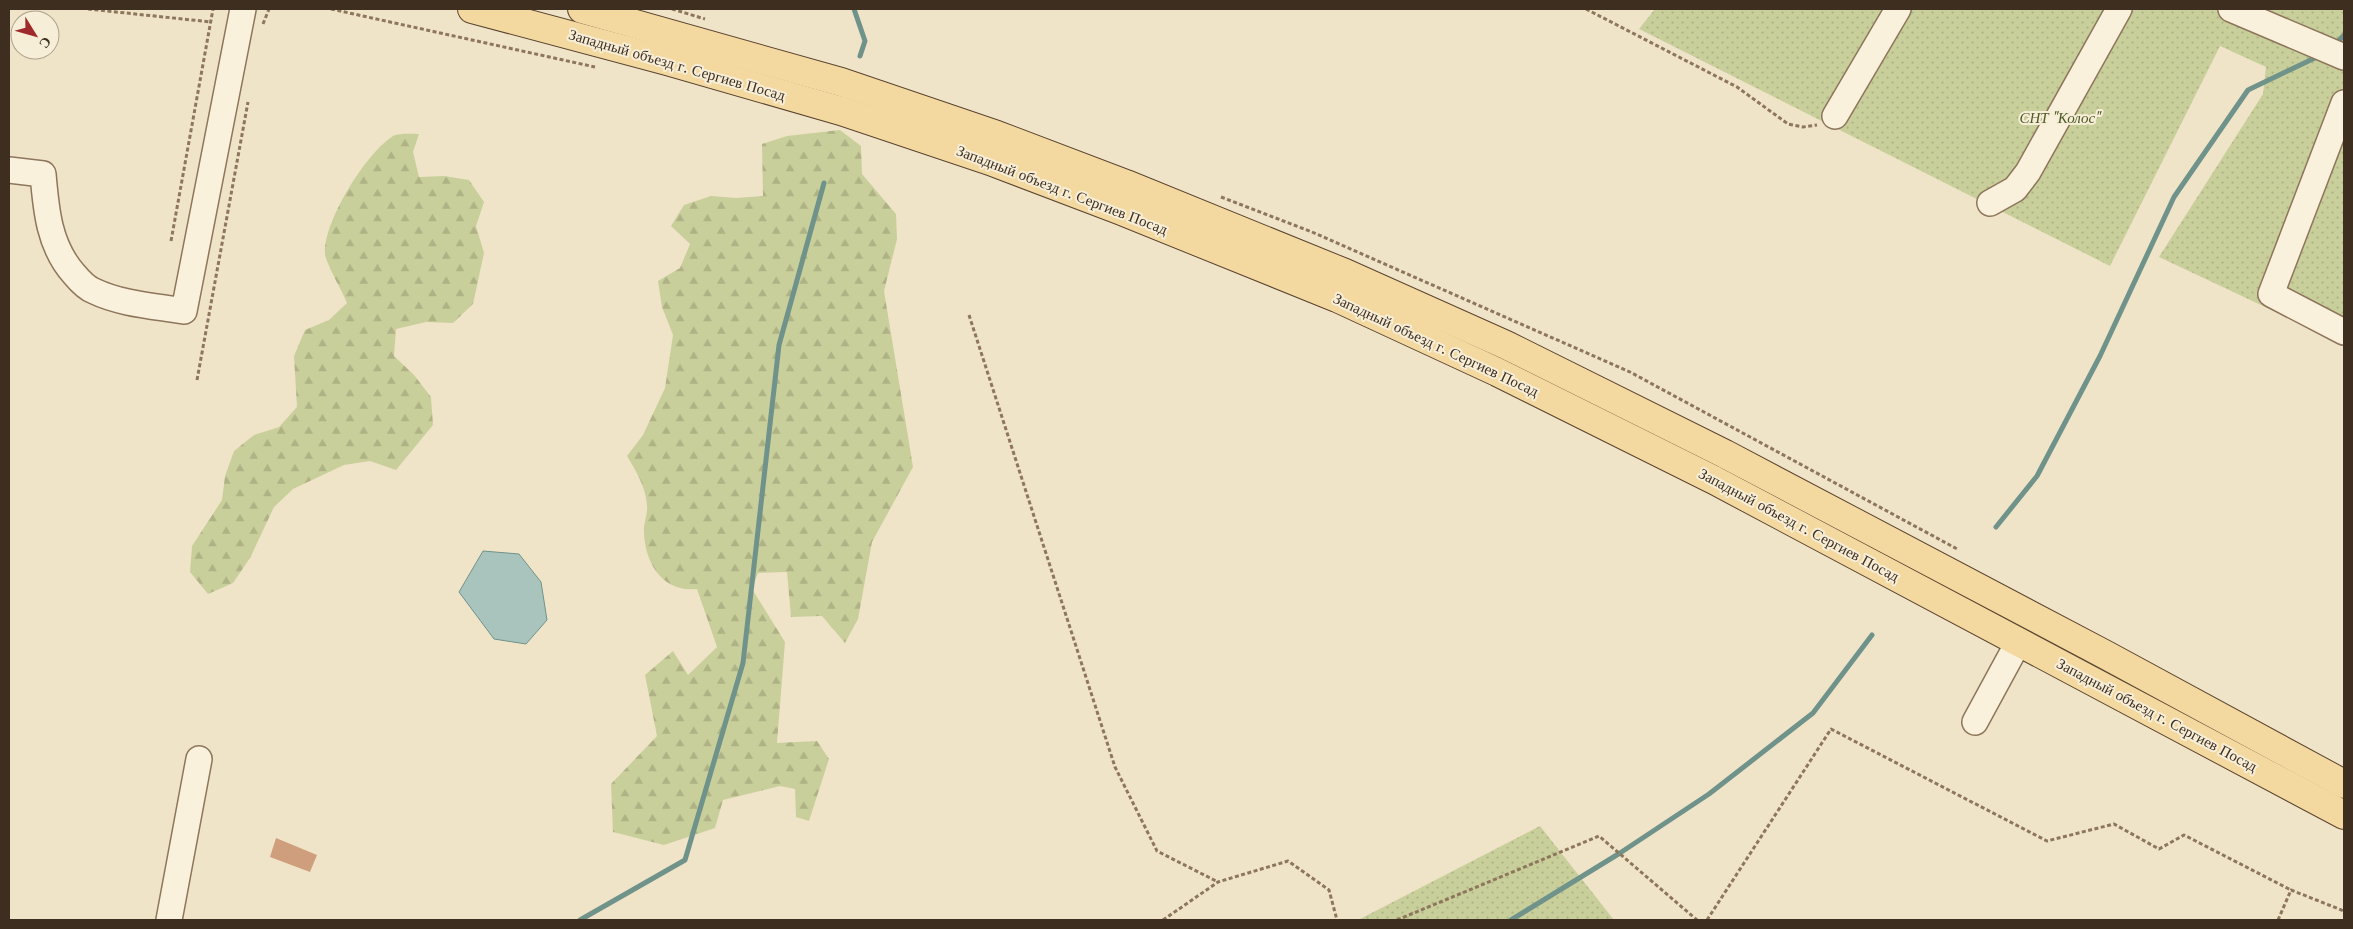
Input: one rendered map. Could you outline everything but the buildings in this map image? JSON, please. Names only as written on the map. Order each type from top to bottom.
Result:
[{"type":"main road","name":"Западный объезд г. Сергиев Посад","points":[[472,9],[668,61],[841,111],[990,161],[1328,295],[1497,372],[1714,480],[2344,815]]},
{"type":"main road","name":"Западный объезд г. Сергиев Посад","points":[[582,9],[841,82],[997,135],[1126,184],[1346,273],[1506,345],[1725,454],[2106,655],[2344,784]]},
{"type":"street","points":[[9,170],[43,174],[51,236],[63,261],[78,279],[92,291],[111,298],[184,311],[243,9]]},
{"type":"street","points":[[1835,116],[1898,9]]},
{"type":"street","points":[[1990,203],[2015,189],[2028,172],[2119,9]]},
{"type":"street","points":[[2231,9],[2275,17],[2344,57]]},
{"type":"street","points":[[2344,103],[2271,294],[2344,332]]},
{"type":"street","points":[[1974,722],[2018,641]]},
{"type":"street","points":[[169,920],[199,759]]},
{"type":"path","points":[[88,9],[210,22]]},
{"type":"path","points":[[171,241],[213,9]]},
{"type":"path","points":[[262,28],[269,9]]},
{"type":"path","points":[[331,9],[602,68]]},
{"type":"path","points":[[1586,9],[1737,87],[1788,124],[1803,127],[1821,125],[1835,116]]},
{"type":"path","points":[[197,380],[249,96]]},
{"type":"path","points":[[969,316],[1115,767],[1156,851],[1218,882]]},
{"type":"path","points":[[1707,920],[1831,729],[2047,840],[2114,824],[2159,849],[2184,836],[2292,890],[2344,911]]},
{"type":"path","points":[[1397,920],[1599,836],[1697,920]]},
{"type":"path","points":[[1163,920],[1218,882],[1288,861],[1329,890],[1337,920]]},
{"type":"path","points":[[2278,920],[2292,890]]},
{"type":"green space","name":"СНТ \"Колос\"","points":[[1655,9],[2344,9],[2344,344],[2159,257],[2263,94],[2266,67],[2220,46],[2110,266],[1639,29]]},
{"type":"green space","points":[[840,130],[861,146],[862,174],[896,214],[897,239],[884,291],[913,467],[872,542],[858,619],[845,643],[822,616],[791,617],[787,572],[758,573],[752,589],[785,642],[777,743],[817,741],[829,759],[809,821],[796,817],[795,789],[780,786],[723,800],[715,828],[664,845],[613,832],[611,784],[657,736],[645,675],[673,651],[688,675],[717,647],[697,589],[685,589],[675,586],[658,574],[652,565],[645,544],[644,526],[647,509],[645,492],[627,456],[643,435],[665,388],[673,335],[662,307],[658,281],[680,268],[690,244],[671,226],[684,205],[711,196],[736,198],[763,196],[762,144],[787,136]]},
{"type":"green space","points":[[419,134],[413,152],[419,177],[444,176],[469,180],[484,202],[476,226],[484,253],[473,304],[453,323],[426,322],[396,329],[394,356],[414,375],[431,397],[433,425],[396,470],[370,461],[344,465],[293,489],[274,507],[250,558],[233,583],[208,594],[190,572],[192,546],[222,500],[225,476],[234,451],[254,435],[279,427],[297,407],[294,356],[305,330],[329,320],[347,303],[325,254],[326,240],[331,224],[348,189],[359,172],[382,145],[396,135]]},
{"type":"green space","points":[[1540,826],[1614,920],[1358,920]]},
{"type":"water","points":[[483,551],[519,554],[541,582],[547,620],[526,644],[494,639],[459,592]]},
{"type":"waterway","points":[[854,9],[865,41],[860,56]]},
{"type":"waterway","points":[[2334,46],[2344,35]]},
{"type":"waterway","points":[[1996,527],[2037,476],[2100,356],[2174,197],[2248,90],[2319,56]]},
{"type":"waterway","points":[[580,920],[685,860],[743,663],[779,345],[824,183]]},
{"type":"waterway","points":[[1511,920],[1620,853],[1709,794],[1813,713],[1872,635]]}]
